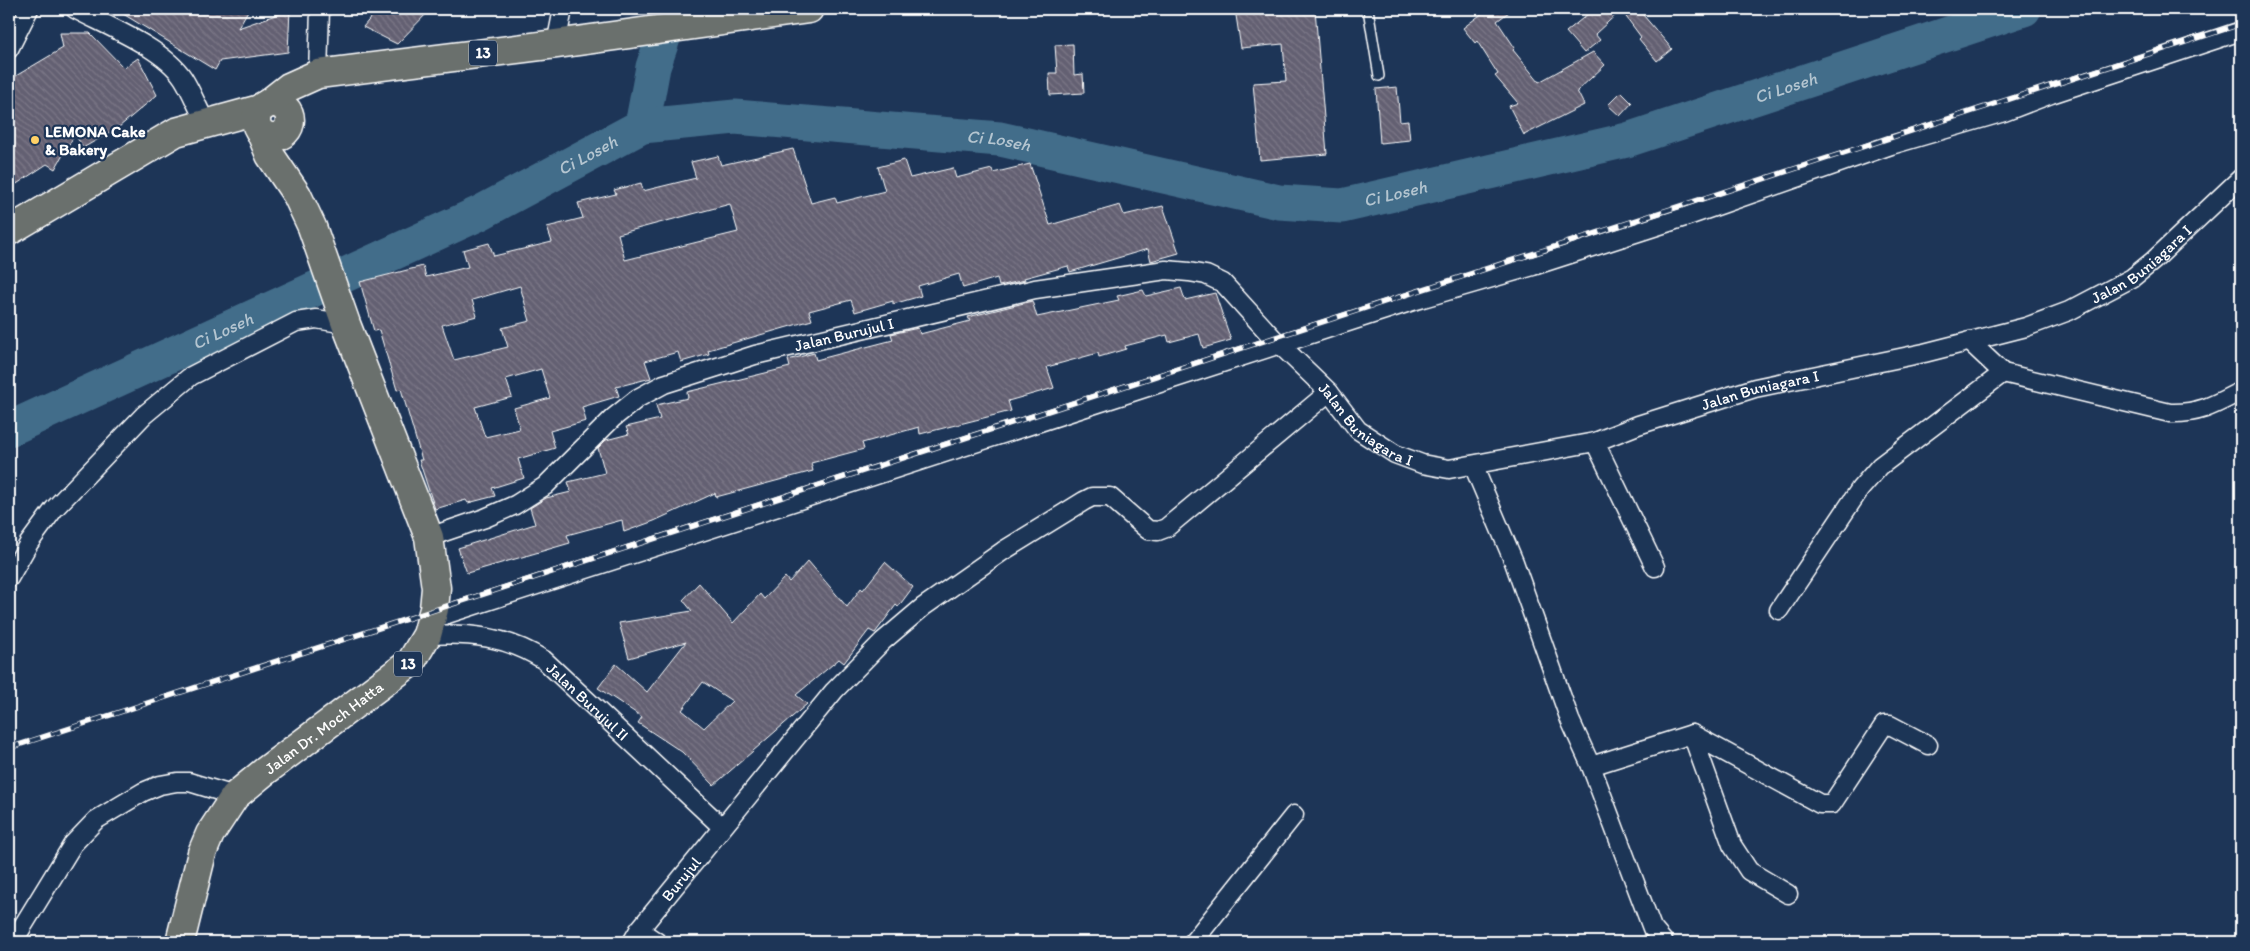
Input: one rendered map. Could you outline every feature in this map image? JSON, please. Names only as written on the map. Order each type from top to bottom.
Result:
[{"type":"main road","name":"13","points":[[344,318],[312,227],[297,195],[270,155],[261,118],[289,87],[318,74],[700,25],[809,9]]},
{"type":"main road","points":[[261,118],[274,138],[286,132],[306,100],[318,74]]},
{"type":"main road","points":[[9,231],[176,132],[206,123],[261,118]]},
{"type":"main road","points":[[176,132],[261,118]]},
{"type":"main road","name":"13","points":[[290,123],[290,164],[297,195]]},
{"type":"main road","name":"Jalan Dr. Moch Hatta","points":[[180,942],[202,853],[210,834],[235,796],[264,772],[402,670],[419,651],[429,627],[436,588],[429,537],[344,318]]},
{"type":"street","points":[[9,49],[29,9]]},
{"type":"street","points":[[75,9],[158,54],[171,65],[183,78],[206,123]]},
{"type":"street","points":[[318,74],[320,9]]},
{"type":"street","points":[[556,44],[563,9]]},
{"type":"street","points":[[429,627],[1281,344],[1685,217],[1872,151],[2004,112],[2051,94],[2241,31]]},
{"type":"street","name":"Jalan Buniagara I","points":[[1281,344],[1329,392],[1358,430],[1395,454],[1422,464],[1449,468],[1473,465],[1595,442],[1755,388],[1924,353],[2026,327],[2069,311],[2132,278],[2154,261],[2241,178]]},
{"type":"street","name":"Jalan Burujul I","points":[[429,537],[485,518],[515,505],[545,486],[613,418],[638,398],[664,384],[755,355],[1035,289],[1166,270],[1206,275],[1222,284],[1281,344]]},
{"type":"street","points":[[9,578],[29,543],[54,509],[144,415],[191,376],[296,322],[344,318]]},
{"type":"street","points":[[1969,341],[2002,373],[2170,413],[2187,413],[2206,409],[2241,391]]},
{"type":"street","points":[[1779,610],[1860,489],[1880,466],[2002,373]]},
{"type":"street","name":"Burujul","points":[[636,936],[722,827],[834,691],[883,641],[923,607],[1003,551],[1092,497],[1110,497],[1148,530],[1158,531],[1166,528],[1329,392]]},
{"type":"street","points":[[1595,442],[1655,567]]},
{"type":"street","points":[[1473,465],[1514,562],[1570,720],[1591,766],[1652,928],[1664,942]]},
{"type":"street","name":"Jalan Burujul II","points":[[429,627],[500,640],[525,648],[544,660],[722,827]]},
{"type":"street","points":[[1591,766],[1692,734],[1824,806],[1832,804],[1884,725],[1890,725],[1928,745]]},
{"type":"street","points":[[1692,734],[1732,845],[1749,871],[1788,894]]},
{"type":"street","points":[[14,942],[73,844],[96,820],[143,792],[160,785],[176,782],[189,782],[235,796]]},
{"type":"street","points":[[1193,942],[1294,815]]},
{"type":"street","points":[[636,936],[657,942]]},
{"type":"lane","points":[[1368,9],[1379,76]]},
{"type":"building","points":[[115,9],[249,9],[238,28],[290,10],[288,52],[220,61],[215,70]]},
{"type":"building","points":[[378,9],[431,9],[397,44],[363,27]]},
{"type":"building","points":[[1235,9],[1255,9],[1256,11],[1315,9],[1327,154],[1260,160],[1253,83],[1286,81],[1283,44],[1241,48]]},
{"type":"building","points":[[1488,9],[1513,9],[1497,21],[1515,48],[1513,50],[1539,82],[1593,52],[1605,65],[1577,91],[1584,105],[1524,135],[1509,106],[1518,103],[1495,76],[1498,74],[1477,41],[1475,43],[1463,28]]},
{"type":"building","points":[[1594,9],[1638,9],[1672,49],[1657,61],[1639,39],[1641,37],[1621,10],[1595,34],[1600,40],[1584,53],[1566,32]]},
{"type":"building","points":[[60,33],[90,33],[124,68],[138,58],[157,95],[119,127],[83,148],[75,134],[55,169],[47,164],[9,189],[9,80],[63,48]]},
{"type":"building","points":[[1073,44],[1074,75],[1083,74],[1084,93],[1050,95],[1049,73],[1057,73],[1055,45]]},
{"type":"building","points":[[1397,87],[1400,122],[1408,121],[1410,140],[1380,143],[1376,89]]},
{"type":"building","points":[[1621,92],[1632,103],[1620,116],[1608,105]]},
{"type":"building","points":[[793,149],[811,203],[835,197],[837,203],[885,191],[878,167],[904,160],[910,178],[953,168],[956,178],[992,169],[993,173],[1030,164],[1050,225],[1120,205],[1124,215],[1163,206],[1179,253],[1151,261],[1148,249],[1070,272],[1068,266],[999,286],[997,278],[963,288],[959,274],[918,286],[921,296],[893,304],[893,301],[855,312],[851,300],[809,311],[812,320],[708,350],[709,354],[681,362],[678,352],[645,361],[651,378],[616,387],[619,396],[582,407],[586,421],[550,431],[555,448],[518,459],[524,478],[492,488],[495,496],[468,503],[466,500],[435,509],[419,460],[422,460],[401,389],[397,390],[379,330],[374,331],[360,282],[423,266],[426,277],[468,267],[463,250],[489,243],[494,256],[552,242],[547,227],[583,218],[578,203],[616,194],[614,190],[641,183],[643,191],[696,178],[691,162],[718,156],[721,165]],"holes":[[[730,204],[738,232],[625,260],[618,234]],[[520,286],[530,321],[502,328],[508,347],[454,360],[442,325],[477,316],[472,300]],[[541,369],[550,398],[514,408],[520,429],[485,437],[475,407],[512,397],[506,379]]]},
{"type":"building","points":[[1181,288],[1185,300],[1215,293],[1231,340],[1203,348],[1199,334],[1169,342],[1167,335],[1125,346],[1126,349],[1099,357],[1098,353],[1047,367],[1054,388],[1008,401],[1011,411],[920,434],[919,427],[862,443],[864,449],[811,463],[813,471],[716,497],[715,493],[654,521],[624,532],[622,520],[567,535],[570,543],[467,573],[458,548],[535,524],[530,508],[546,498],[571,492],[568,482],[605,473],[598,448],[606,440],[629,434],[626,427],[660,419],[656,405],[688,398],[687,392],[790,367],[788,360],[814,353],[816,360],[893,340],[891,334],[918,328],[920,334],[970,321],[968,317],[1032,301],[1037,317],[1119,300],[1117,296],[1143,290],[1146,296]]},
{"type":"building","points":[[808,561],[847,607],[861,588],[863,590],[885,562],[913,587],[898,607],[896,605],[875,633],[869,630],[844,663],[839,659],[796,695],[807,704],[714,785],[682,752],[638,723],[642,717],[598,688],[616,664],[647,692],[686,642],[629,658],[619,623],[692,611],[683,600],[699,583],[733,623],[760,594],[764,599],[785,577],[789,582]],"holes":[[[703,682],[732,701],[704,728],[682,710]]]},
{"type":"waterway","points":[[642,126],[653,67],[673,9]]},
{"type":"waterway","name":"Ci Loseh","points":[[9,429],[480,213],[642,126],[735,117],[1000,139],[1279,202],[1342,206],[1627,140],[2024,9]]},
{"type":"railway","points":[[9,748],[2241,24]]},
{"type":"place","name":"LEMONA Cake & Bakery","points":[[35,140]]}]
